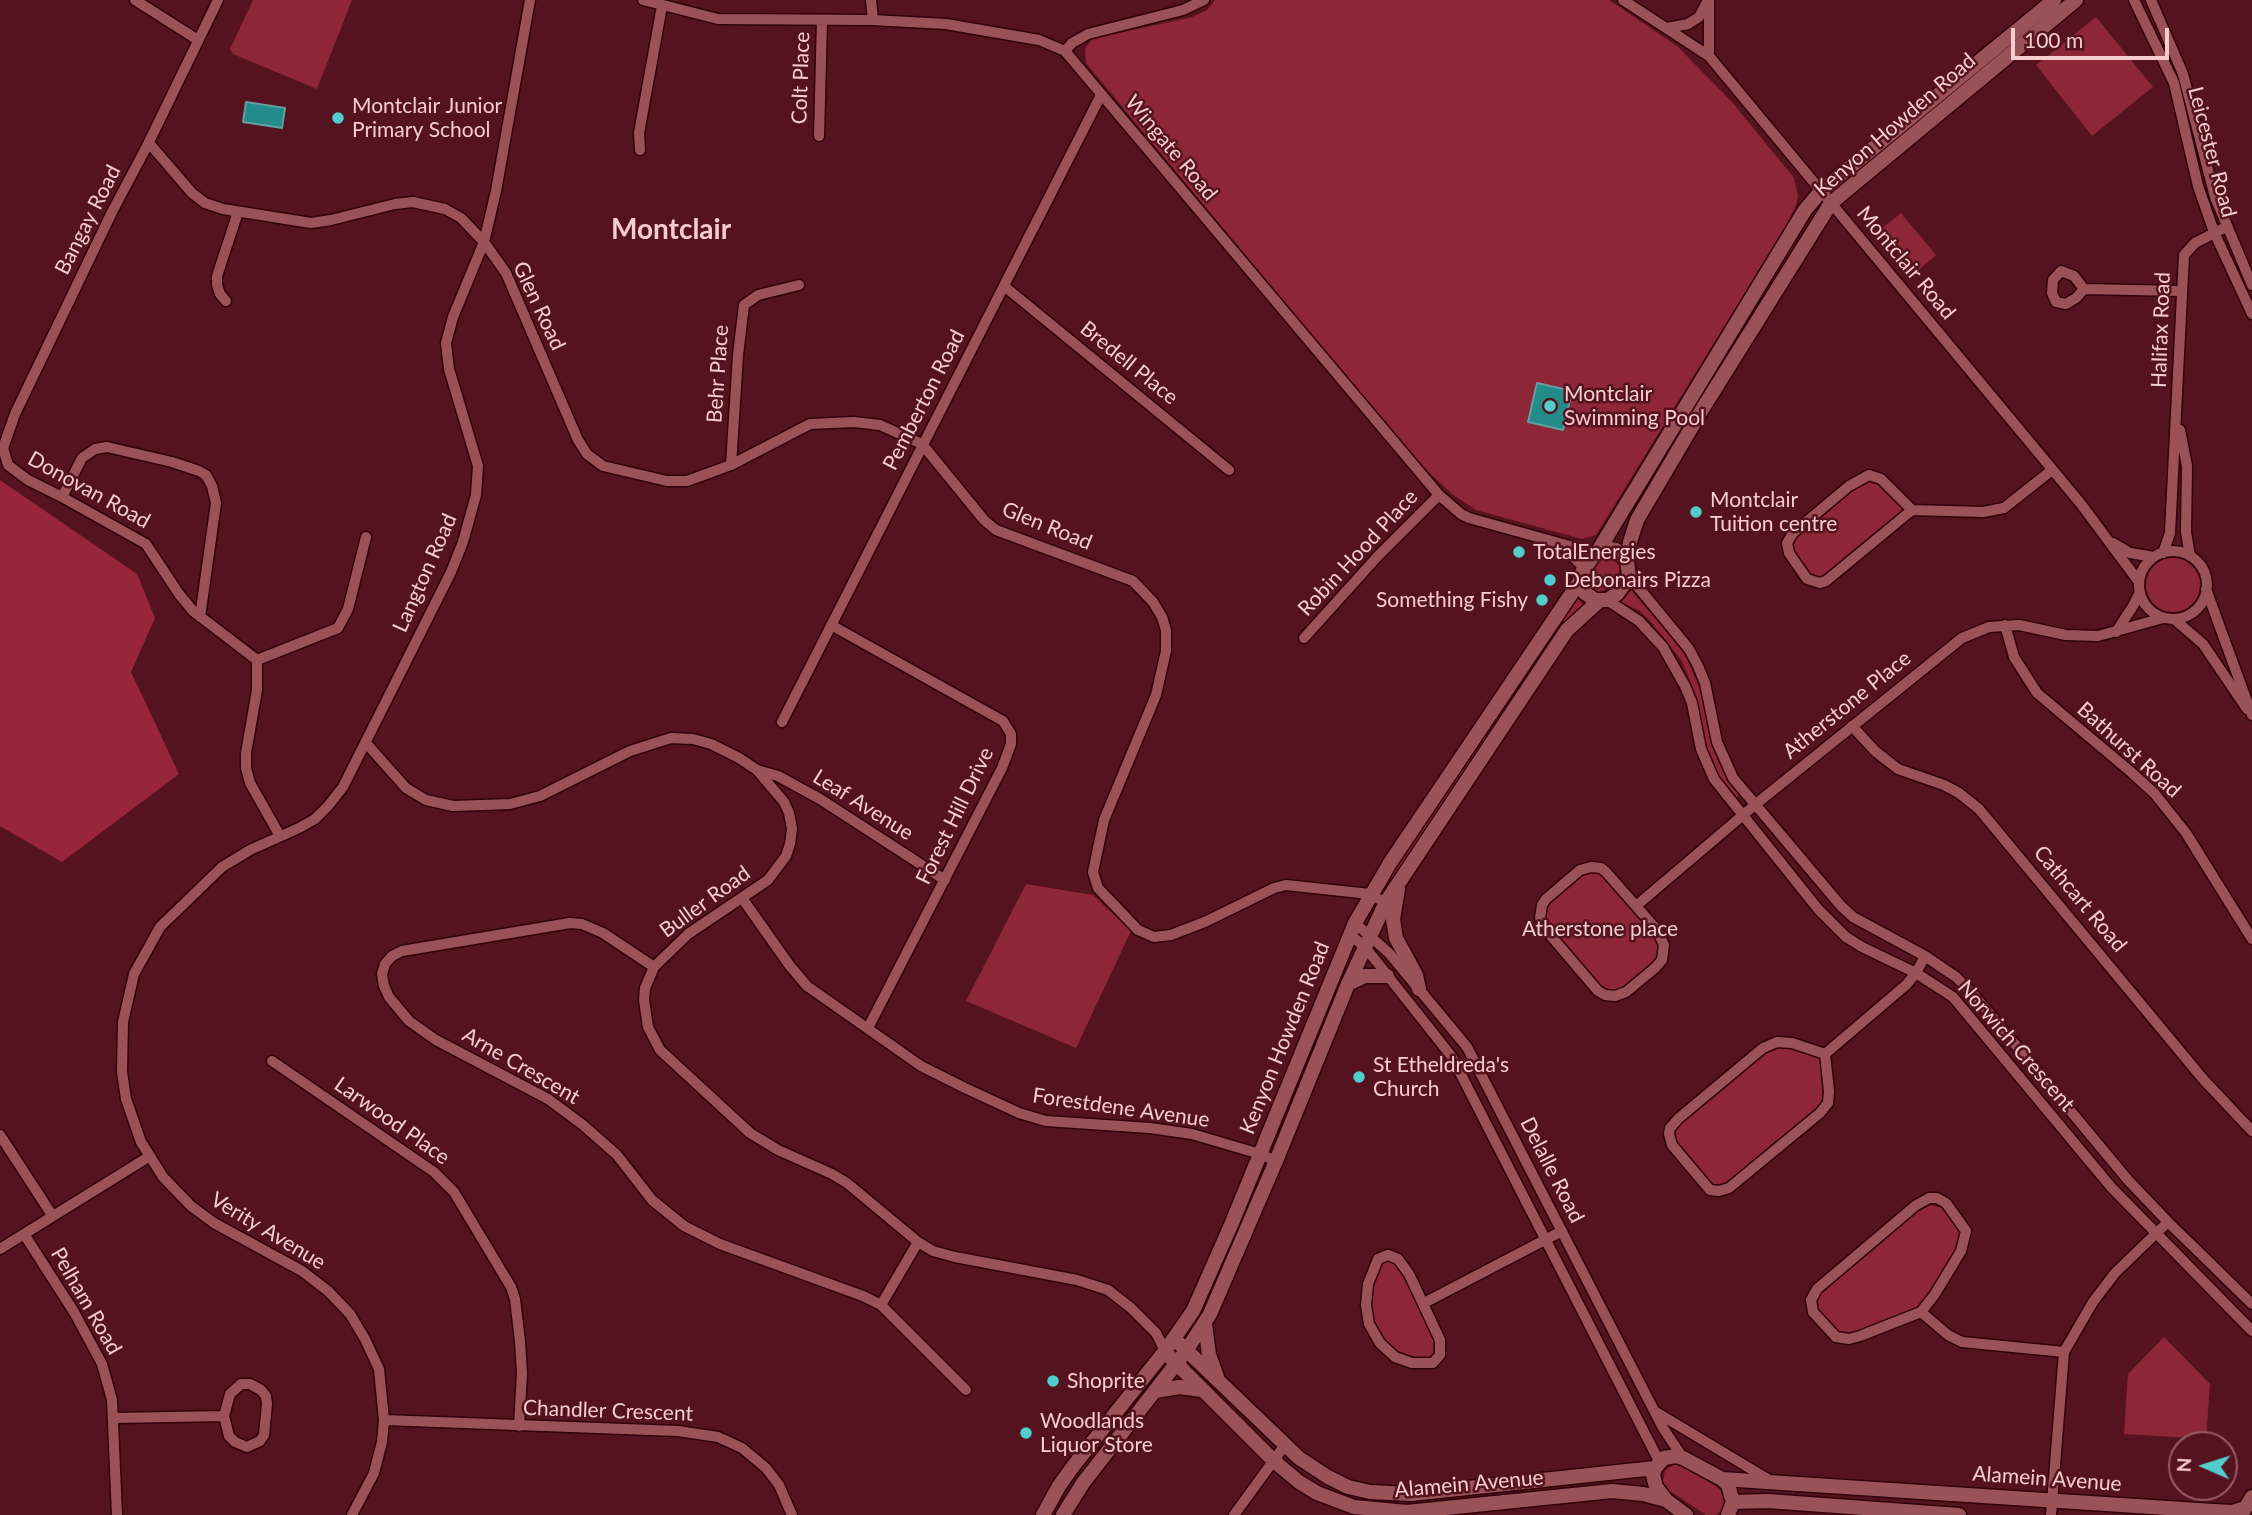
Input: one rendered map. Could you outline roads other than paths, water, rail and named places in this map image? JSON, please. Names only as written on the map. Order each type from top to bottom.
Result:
[{"type":"street","points":[[135,0],[198,40]]},
{"type":"street","name":"Bangay Road","points":[[5,460],[4,444],[15,414],[218,0]]},
{"type":"street","name":"Langton Road","points":[[280,836],[315,819],[343,787],[455,563],[472,512],[478,466],[449,369],[446,343],[453,317],[484,242],[496,191],[530,0]]},
{"type":"street","points":[[643,0],[718,19],[873,20],[959,26],[1039,40],[1065,51],[1078,38],[1087,34],[1183,10],[1204,0]]},
{"type":"street","points":[[871,0],[873,20]]},
{"type":"street","name":"Montclair Road","points":[[1623,0],[1709,56],[2111,542],[2139,587]]},
{"type":"street","points":[[1667,27],[1688,24],[1699,17],[1708,0]]},
{"type":"street","points":[[1708,0],[1709,56]]},
{"type":"street","name":"Kenyon Howden Road","points":[[1985,66],[2054,0]]},
{"type":"street","name":"Kenyon Howden Road","points":[[1596,552],[1805,210],[1821,191],[2076,0]]},
{"type":"street","name":"Leicester Road","points":[[2134,0],[2174,82],[2198,186],[2214,232],[2252,314]]},
{"type":"street","name":"Leicester Road","points":[[2151,0],[2183,74],[2204,161],[2226,227],[2252,285]]},
{"type":"street","points":[[640,150],[639,133],[662,6]]},
{"type":"street","name":"Colt Place","points":[[819,136],[822,20]]},
{"type":"street","name":"Wingate Road","points":[[1065,51],[1439,495],[1469,518],[1596,552]]},
{"type":"street","name":"Pemberton Road","points":[[782,722],[1101,95]]},
{"type":"street","name":"Kenyon Howden Road","points":[[1628,568],[1633,531],[1645,507],[1703,408],[1831,203],[1928,112]]},
{"type":"street","name":"Glen Road","points":[[149,143],[192,193],[205,202],[238,212],[312,223],[413,202],[445,209],[460,218],[484,242],[511,284],[578,440],[595,461],[615,470],[676,482],[698,478],[731,465],[799,429],[818,422],[880,425],[922,444],[990,526],[1125,577],[1144,591],[1162,617],[1167,639],[1161,680],[1108,809],[1093,872],[1094,883],[1139,930],[1146,934],[1163,936],[1182,932],[1280,886],[1293,885],[1370,894],[1391,906]]},
{"type":"street","points":[[226,301],[220,294],[217,276],[238,212]]},
{"type":"street","name":"Halifax Road","points":[[2226,227],[2188,248],[2182,265],[2170,533],[2158,555],[2147,564],[2139,587],[2148,608],[2168,618],[2203,644],[2252,716]]},
{"type":"street","name":"Behr Place","points":[[731,465],[744,304],[758,295],[799,285]]},
{"type":"street","name":"Bredell Place","points":[[1004,286],[1229,470]]},
{"type":"street","points":[[2084,289],[2181,291]]},
{"type":"street","points":[[1688,400],[1703,408]]},
{"type":"street","name":"Halifax Road","points":[[2177,417],[2187,466],[2186,532],[2190,556],[2203,570],[2206,589],[2252,716]]},
{"type":"street","points":[[62,497],[82,458],[95,449],[107,447],[187,466],[206,475],[216,503],[200,617]]},
{"type":"street","name":"Donovan Road","points":[[5,460],[12,470],[27,480],[146,544],[179,594],[200,617],[257,660]]},
{"type":"street","points":[[1912,510],[1881,480],[1869,475],[1849,486],[1793,533],[1787,548],[1807,579],[1820,583],[1834,577],[1912,510],[1996,510],[2011,503],[2052,470]]},
{"type":"street","name":"Robin Hood Place","points":[[1304,638],[1377,557],[1439,495]]},
{"type":"street","points":[[1630,498],[1645,507]]},
{"type":"street","points":[[280,836],[250,783],[246,768],[257,690],[257,660],[341,625],[359,570],[366,537]]},
{"type":"street","name":"Montclair Road","points":[[2111,542],[2130,553],[2158,555]]},
{"type":"street","name":"Wingate Road","points":[[1560,544],[1582,575]]},
{"type":"street","points":[[1604,549],[1616,550],[1628,568],[1617,594],[1603,601],[1585,593],[1582,575],[1596,552],[1604,549]]},
{"type":"street","points":[[2158,555],[2172,551],[2190,556]]},
{"type":"street","name":"Norwich Crescent","points":[[1628,568],[1689,649],[1698,666],[1705,683],[1717,742],[1733,778],[1841,906],[1853,917],[1947,970],[1965,985],[2088,1135],[2168,1222],[2252,1304]]},
{"type":"street","name":"Kenyon Howden Road","points":[[1043,1515],[1074,1465],[1165,1351],[1202,1293],[1352,928],[1370,894],[1582,575]]},
{"type":"street","points":[[2116,632],[2139,587]]},
{"type":"street","points":[[2168,618],[2183,617],[2199,607],[2206,589]]},
{"type":"street","name":"Kenyon Howden Road","points":[[1063,1515],[1083,1483],[1205,1324],[1276,1161],[1348,984],[1367,941],[1391,906],[1400,881],[1567,630],[1603,601]]},
{"type":"street","name":"Norwich Crescent","points":[[1603,601],[1647,627],[1674,664],[1692,703],[1706,764],[1714,779],[1831,923],[1862,947],[1916,973],[1953,997],[2076,1146],[2154,1234],[2252,1331]]},
{"type":"street","name":"Atherstone Place","points":[[1636,906],[1756,804],[1962,638],[1975,631],[2005,625],[2032,626],[2082,638],[2168,618]]},
{"type":"street","name":"Forest Hill Drive","points":[[831,625],[1003,721],[1009,728],[1011,744],[945,880],[868,1028]]},
{"type":"street","name":"Bathurst Road","points":[[2005,625],[2014,657],[2037,693],[2132,772],[2164,805],[2186,833],[2252,939]]},
{"type":"street","name":"Cathcart Road","points":[[1852,726],[1875,751],[1898,769],[1944,785],[1979,809],[2203,1079],[2252,1131]]},
{"type":"street","name":"Buller Road","points":[[366,743],[405,788],[426,800],[453,806],[510,804],[540,796],[630,751],[671,738],[695,739],[711,744],[757,770],[784,802],[791,819],[792,830],[786,856],[768,880],[688,934],[654,967],[645,988],[645,1014],[654,1041],[672,1063],[750,1133],[778,1150],[847,1183],[918,1242],[933,1251],[955,1257],[1100,1286],[1117,1295],[1156,1333],[1165,1351]]},
{"type":"street","name":"Leaf Avenue","points":[[757,770],[778,776],[820,799],[945,880]]},
{"type":"street","name":"Verity Avenue","points":[[280,836],[250,849],[222,867],[160,927],[134,974],[123,1022],[122,1072],[134,1125],[141,1142],[163,1177],[191,1206],[214,1223],[302,1271],[328,1290],[350,1314],[365,1339],[379,1369],[384,1420],[382,1442],[374,1473],[355,1514]]},
{"type":"street","points":[[1591,867],[1601,868],[1606,872],[1636,906],[1662,939],[1664,952],[1662,960],[1655,968],[1626,992],[1615,996],[1598,991],[1545,929],[1540,918],[1546,899],[1580,870],[1591,867]]},
{"type":"street","name":"Forestdene Avenue","points":[[743,898],[807,986],[921,1066],[996,1103],[1033,1117],[1063,1122],[1170,1130],[1192,1134],[1276,1161]]},
{"type":"street","points":[[1391,906],[1396,937],[1416,975],[1419,989]]},
{"type":"street","name":"Arne Crescent","points":[[654,967],[592,927],[570,923],[402,951],[392,956],[385,964],[382,974],[389,997],[409,1021],[436,1040],[557,1105],[617,1155],[652,1200],[684,1226],[720,1244],[881,1305],[966,1390]]},
{"type":"street","name":"Delalle Road","points":[[1352,928],[1367,941],[1389,953],[1467,1046],[1654,1411],[1683,1458]]},
{"type":"street","name":"Delalle Road","points":[[1367,941],[1387,976],[1452,1057],[1657,1464]]},
{"type":"street","points":[[1825,1054],[1887,1003],[1916,973],[1925,956]]},
{"type":"street","points":[[1348,984],[1365,976],[1387,976]]},
{"type":"street","points":[[1792,1043],[1825,1054],[1829,1091],[1828,1103],[1824,1109],[1729,1188],[1715,1191],[1705,1186],[1672,1145],[1669,1134],[1674,1122],[1769,1044],[1792,1043]]},
{"type":"street","points":[[2002,1056],[2014,1044]]},
{"type":"street","name":"Larwood Place","points":[[272,1061],[434,1172],[454,1192],[511,1287],[515,1299],[522,1373],[519,1426]]},
{"type":"street","points":[[0,1135],[52,1215]]},
{"type":"street","points":[[2076,1146],[2088,1135]]},
{"type":"street","points":[[0,1250],[150,1156]]},
{"type":"street","points":[[1928,1198],[1937,1198],[1946,1203],[1964,1225],[1966,1237],[1953,1265],[1921,1312],[1860,1336],[1843,1338],[1830,1333],[1818,1319],[1813,1312],[1811,1300],[1816,1289],[1915,1206],[1928,1198]]},
{"type":"street","points":[[2052,1508],[2064,1352],[2093,1301],[2115,1273],[2168,1222]]},
{"type":"street","points":[[1424,1303],[1562,1231]]},
{"type":"street","name":"Pelham Road","points":[[24,1234],[92,1343],[107,1381],[114,1418],[117,1515]]},
{"type":"street","points":[[881,1305],[918,1242]]},
{"type":"street","points":[[1388,1255],[1398,1259],[1424,1303],[1442,1345],[1433,1363],[1420,1365],[1402,1360],[1387,1350],[1369,1324],[1366,1295],[1378,1259],[1388,1255]]},
{"type":"street","points":[[1921,1312],[1948,1335],[1962,1342],[2064,1352]]},
{"type":"street","points":[[1205,1324],[1209,1355],[1218,1381]]},
{"type":"street","name":"Buller Road","points":[[1156,1333],[1174,1338]]},
{"type":"street","name":"Alamein Avenue","points":[[1174,1338],[1285,1445],[1328,1477],[1348,1487],[1388,1494],[1411,1494],[1657,1464],[1670,1456],[1683,1458]]},
{"type":"street","name":"Alamein Avenue","points":[[1165,1351],[1274,1461],[1299,1482],[1317,1493],[1354,1507],[1421,1511],[1612,1491],[1635,1492],[1666,1500]]},
{"type":"street","points":[[242,1384],[255,1386],[266,1396],[266,1428],[260,1441],[253,1446],[247,1447],[235,1442],[226,1427],[224,1416],[230,1394],[242,1384]]},
{"type":"street","points":[[1156,1391],[1179,1387],[1202,1390]]},
{"type":"street","points":[[1654,1411],[1771,1481]]},
{"type":"street","points":[[114,1418],[224,1416]]},
{"type":"street","name":"Chandler Crescent","points":[[384,1420],[678,1431],[718,1437],[742,1448],[766,1468],[779,1486],[792,1515]]},
{"type":"street","points":[[1234,1515],[1285,1445]]},
{"type":"street","points":[[1683,1458],[1728,1485],[1732,1509]]},
{"type":"street","points":[[1657,1464],[1653,1475],[1656,1488],[1666,1500],[1686,1515]]},
{"type":"street","name":"Alamein Avenue","points":[[1722,1479],[1824,1485],[2052,1508],[2241,1512]]},
{"type":"street","points":[[1822,1505],[1824,1485]]},
{"type":"street","points":[[2241,1512],[2252,1497]]},
{"type":"street","name":"Alamein Avenue","points":[[1732,1509],[1822,1505],[1959,1515]]},
{"type":"water","points":[[246,102],[285,108],[282,128],[243,122]]},
{"type":"water","name":"Montclair Swimming Pool","points":[[1537,383],[1572,391],[1563,430],[1528,422]]},
{"type":"place","name":"Montclair Junior Primary School","points":[[338,118]]},
{"type":"place","name":"Montclair Swimming Pool","points":[[1550,406]]},
{"type":"place","name":"Montclair Tuition centre","points":[[1696,512]]},
{"type":"place","name":"TotalEnergies","points":[[1519,552]]},
{"type":"place","name":"Debonairs Pizza","points":[[1550,580]]},
{"type":"place","name":"Something Fishy","points":[[1542,600]]},
{"type":"place","name":"St Etheldreda's Church","points":[[1359,1077]]},
{"type":"place","name":"Shoprite","points":[[1053,1381]]},
{"type":"place","name":"Woodlands Liquor Store","points":[[1026,1433]]},
{"type":"district","name":"Montclair","points":[[671,230]]},
{"type":"park label","name":"Atherstone place","points":[[1600,929]]}]
